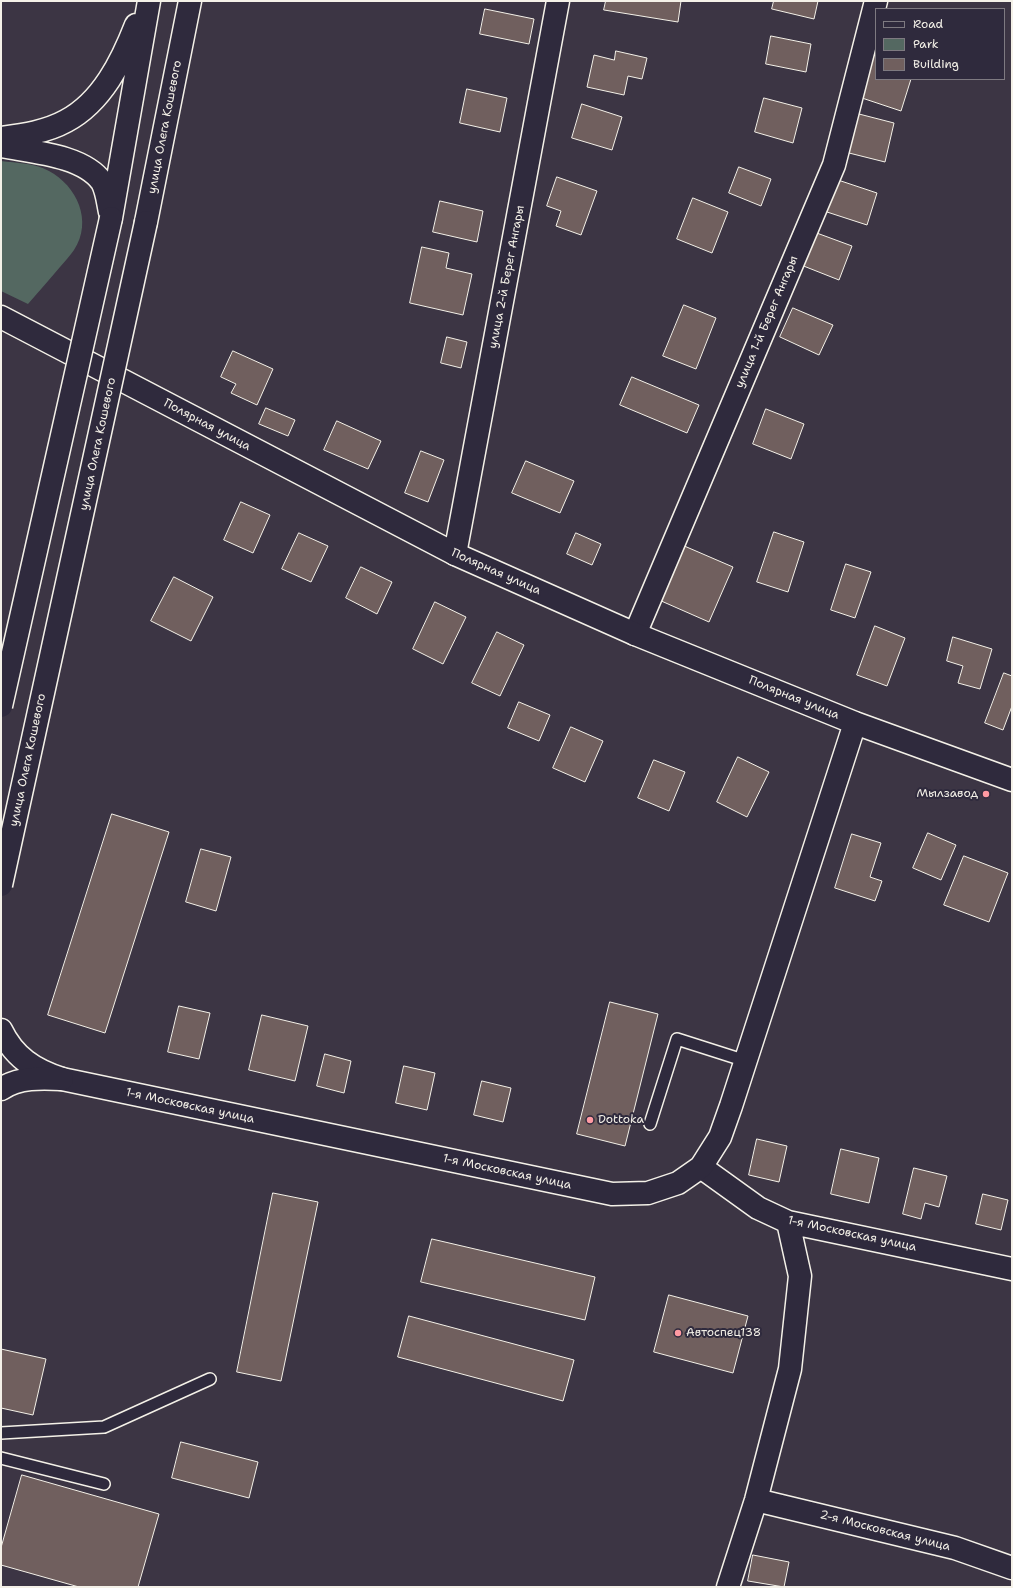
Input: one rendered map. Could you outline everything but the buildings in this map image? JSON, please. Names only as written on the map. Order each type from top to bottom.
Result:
[{"type":"main road","points":[[1,138],[23,135],[67,121],[92,101],[117,67],[145,1]]},
{"type":"main road","points":[[1,706],[111,218],[149,1]]},
{"type":"main road","name":"улица Олега Кошевого","points":[[1,885],[146,222],[190,1]]},
{"type":"main road","name":"улица 2-й Берег Ангары","points":[[455,554],[558,1]]},
{"type":"main road","name":"улица 1-й Берег Ангары","points":[[635,634],[834,165],[876,1]]},
{"type":"main road","points":[[1,146],[73,161],[84,167],[102,182],[107,196],[111,218]]},
{"type":"main road","name":"Полярная улица","points":[[1,317],[455,554],[635,634],[855,723],[1012,780]]},
{"type":"main road","points":[[701,1166],[720,1137],[855,723]]},
{"type":"main road","name":"1-я Московская улица","points":[[1,1030],[14,1050],[27,1063],[43,1073],[62,1079],[612,1194],[648,1193],[678,1183],[701,1166],[758,1208],[788,1222],[1012,1269]]},
{"type":"main road","points":[[1,1089],[27,1080],[40,1078],[62,1079]]},
{"type":"main road","points":[[728,1587],[756,1500],[790,1369],[800,1276],[788,1222]]},
{"type":"main road","name":"2-я Московская улица","points":[[756,1500],[955,1548],[1012,1568]]},
{"type":"lane","points":[[650,1124],[677,1039],[746,1061]]},
{"type":"lane","points":[[1,1433],[104,1427],[210,1379]]},
{"type":"lane","points":[[1,1458],[104,1484]]},
{"type":"green space","points":[[1,161],[37,166],[49,171],[59,178],[74,195],[82,216],[80,239],[74,250],[28,304],[1,291]]},
{"type":"place","name":"Мылзавод","points":[[986,794]]},
{"type":"place","name":"Dottoka","points":[[590,1120]]},
{"type":"place","name":"Автоспец138","points":[[678,1333]]}]
